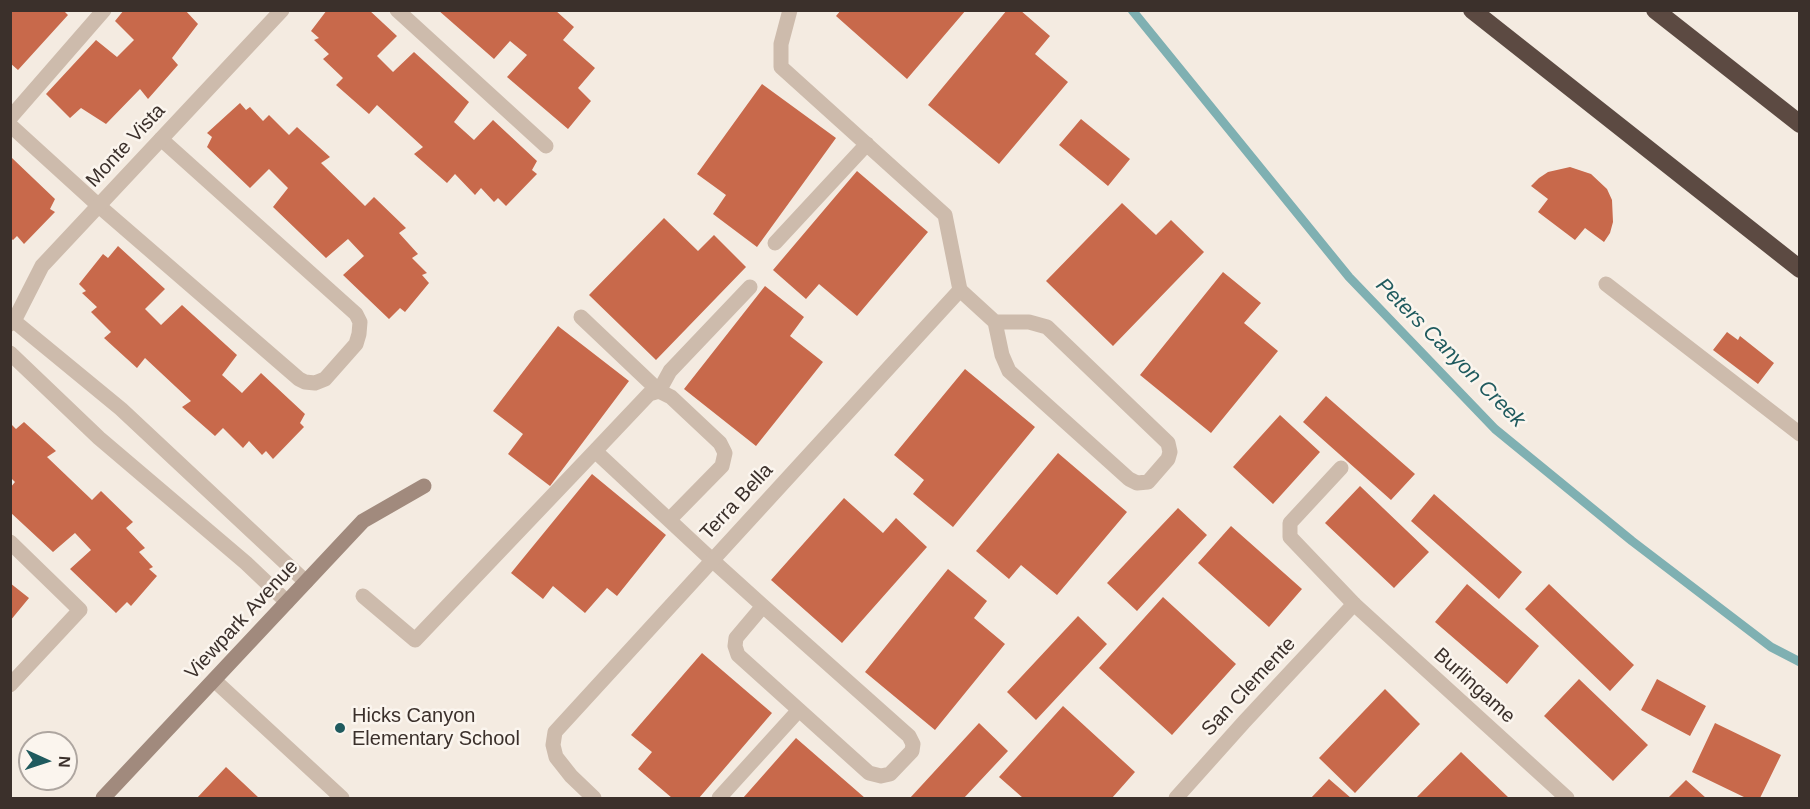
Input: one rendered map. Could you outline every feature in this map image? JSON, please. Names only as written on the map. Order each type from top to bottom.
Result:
[{"type":"highway","points":[[1472,10],[1800,269]]},
{"type":"highway","points":[[1655,10],[1800,124]]},
{"type":"street","points":[[10,118],[104,10]]},
{"type":"street","name":"Monte Vista","points":[[282,10],[42,266],[12,322],[121,409],[306,582]]},
{"type":"street","points":[[397,10],[546,146]]},
{"type":"street","points":[[790,10],[781,44],[781,67],[945,215],[960,290],[995,322],[1002,355],[1009,371],[1129,479],[1137,483],[1148,482],[1168,459],[1170,452],[1168,443],[1047,327],[1029,322],[995,322]]},
{"type":"street","points":[[10,125],[99,206],[299,379],[315,383],[325,379],[356,344],[360,334],[360,322],[356,314],[161,139]]},
{"type":"street","points":[[776,243],[867,144]]},
{"type":"street","points":[[1606,284],[1800,434]]},
{"type":"street","points":[[363,596],[415,640],[649,394],[659,391],[670,371],[750,287]]},
{"type":"street","name":"Terra Bella","points":[[594,798],[556,757],[553,745],[555,732],[960,290]]},
{"type":"street","points":[[582,317],[659,391],[671,397],[720,443],[725,453],[722,466],[669,520]]},
{"type":"street","points":[[10,353],[99,438],[246,563],[287,602]]},
{"type":"street","points":[[595,452],[909,736],[913,744],[912,752],[890,774],[881,776],[869,773],[738,655],[735,646],[736,638],[763,606]]},
{"type":"street","name":"Burlingame","points":[[1341,468],[1290,523],[1290,537],[1354,604],[1567,798]]},
{"type":"street","name":"Viewpark Avenue","points":[[103,798],[363,521],[424,486]]},
{"type":"street","points":[[10,542],[80,610],[10,685]]},
{"type":"street","name":"San Clemente","points":[[1176,798],[1354,604]]},
{"type":"street","points":[[214,680],[342,798]]},
{"type":"street","points":[[719,798],[800,710]]},
{"type":"building","points":[[10,10],[63,10],[68,15],[18,70],[10,63]]},
{"type":"building","points":[[124,10],[185,10],[198,24],[172,58],[178,65],[148,99],[140,89],[106,124],[81,108],[70,118],[46,94],[96,40],[117,57],[134,40],[115,21]]},
{"type":"building","points":[[327,10],[369,10],[397,36],[377,56],[393,72],[414,52],[469,102],[454,122],[474,140],[493,120],[537,161],[532,170],[537,174],[506,206],[498,198],[494,202],[481,188],[475,195],[455,174],[447,183],[414,154],[423,147],[377,105],[369,114],[336,85],[343,78],[323,59],[329,54],[314,40],[319,38],[311,31]]},
{"type":"building","points":[[438,10],[555,10],[574,27],[563,40],[595,68],[578,88],[591,101],[568,129],[507,77],[527,55],[510,41],[494,59]]},
{"type":"building","points":[[841,10],[966,10],[907,79],[836,16]]},
{"type":"building","points":[[1007,10],[1020,10],[1050,36],[1035,54],[1068,82],[999,164],[928,105]]},
{"type":"building","points":[[762,84],[836,138],[757,247],[713,214],[726,195],[697,174]]},
{"type":"building","points":[[240,103],[246,110],[250,107],[263,121],[269,115],[289,135],[297,127],[330,157],[321,163],[365,206],[374,197],[406,228],[399,233],[418,254],[412,258],[427,273],[422,275],[429,283],[405,312],[400,308],[389,319],[343,275],[364,256],[348,239],[326,258],[273,207],[288,188],[269,169],[250,188],[207,147],[212,137],[207,133]]},
{"type":"building","points":[[1081,119],[1130,159],[1108,186],[1059,145]]},
{"type":"building","points":[[12,158],[55,199],[50,209],[55,212],[24,244],[17,236],[13,240],[10,238]]},
{"type":"building","points":[[1570,167],[1591,174],[1607,189],[1612,200],[1613,222],[1604,242],[1585,228],[1575,240],[1538,212],[1548,199],[1531,186],[1548,172]]},
{"type":"building","points":[[857,171],[928,232],[857,316],[819,284],[806,299],[773,270]]},
{"type":"building","points":[[1122,203],[1156,235],[1171,220],[1204,252],[1113,346],[1046,281]]},
{"type":"building","points":[[664,218],[698,251],[714,235],[746,267],[656,360],[589,295]]},
{"type":"building","points":[[118,246],[165,289],[145,309],[161,325],[182,305],[237,355],[222,375],[242,393],[261,373],[305,414],[300,423],[304,427],[273,459],[266,451],[262,455],[249,441],[243,448],[223,428],[215,436],[182,407],[191,401],[145,358],[137,368],[104,338],[111,332],[91,312],[97,307],[82,293],[86,291],[79,284],[103,254],[108,258]]},
{"type":"building","points":[[1223,272],[1261,303],[1244,323],[1278,351],[1211,433],[1140,375]]},
{"type":"building","points":[[765,286],[804,317],[790,336],[823,362],[756,446],[684,389]]},
{"type":"building","points":[[558,326],[629,381],[550,486],[508,454],[523,434],[493,411]]},
{"type":"building","points":[[1727,332],[1738,340],[1740,336],[1774,363],[1758,384],[1713,350]]},
{"type":"building","points":[[965,369],[1035,427],[953,527],[913,494],[924,480],[894,455]]},
{"type":"building","points":[[1326,396],[1415,474],[1391,500],[1303,422]]},
{"type":"building","points":[[1280,415],[1320,452],[1273,504],[1233,467]]},
{"type":"building","points":[[24,422],[56,451],[47,457],[92,500],[101,491],[133,522],[126,528],[145,548],[139,552],[153,567],[149,569],[157,576],[131,606],[127,602],[116,613],[70,569],[91,550],[75,533],[53,552],[10,512],[10,488],[15,482],[10,477],[10,423],[16,429]]},
{"type":"building","points":[[1058,453],[1127,512],[1057,595],[1021,565],[1009,579],[976,551]]},
{"type":"building","points":[[592,474],[666,535],[617,596],[607,588],[585,613],[553,586],[543,599],[511,573]]},
{"type":"building","points":[[1360,486],[1429,552],[1394,588],[1325,523]]},
{"type":"building","points":[[1434,494],[1522,572],[1499,599],[1411,521]]},
{"type":"building","points":[[844,498],[883,533],[896,518],[927,547],[842,643],[771,580]]},
{"type":"building","points":[[1178,508],[1207,535],[1137,611],[1107,583]]},
{"type":"building","points":[[1231,526],[1302,589],[1269,627],[1198,563]]},
{"type":"building","points":[[948,569],[987,601],[974,618],[1005,644],[935,730],[865,672]]},
{"type":"building","points":[[10,583],[29,598],[10,621]]},
{"type":"building","points":[[1467,584],[1539,646],[1507,684],[1435,622]]},
{"type":"building","points":[[1549,584],[1634,665],[1610,691],[1525,609]]},
{"type":"building","points":[[1163,597],[1236,664],[1172,735],[1099,668]]},
{"type":"building","points":[[1078,616],[1107,644],[1036,720],[1007,692]]},
{"type":"building","points":[[702,653],[772,713],[699,798],[672,798],[638,769],[652,752],[631,735]]},
{"type":"building","points":[[1579,679],[1648,745],[1613,781],[1544,716]]},
{"type":"building","points":[[1657,679],[1706,706],[1690,736],[1641,710]]},
{"type":"building","points":[[1385,689],[1420,724],[1355,793],[1319,758]]},
{"type":"building","points":[[1063,706],[1135,772],[1112,798],[1023,798],[999,777]]},
{"type":"building","points":[[979,723],[1008,751],[964,798],[910,798]]},
{"type":"building","points":[[1715,723],[1781,755],[1760,798],[1746,798],[1692,772]]},
{"type":"building","points":[[796,738],[865,798],[743,798]]},
{"type":"building","points":[[1461,752],[1509,798],[1416,798]]},
{"type":"building","points":[[226,767],[259,798],[197,798]]},
{"type":"building","points":[[1329,779],[1351,798],[1311,798]]},
{"type":"building","points":[[1686,780],[1706,798],[1668,798]]},
{"type":"waterway","name":"Peters Canyon Creek","points":[[1132,10],[1349,277],[1495,429],[1632,541],[1771,647],[1800,662]]},
{"type":"place","name":"Hicks Canyon Elementary School","points":[[340,728]]}]
